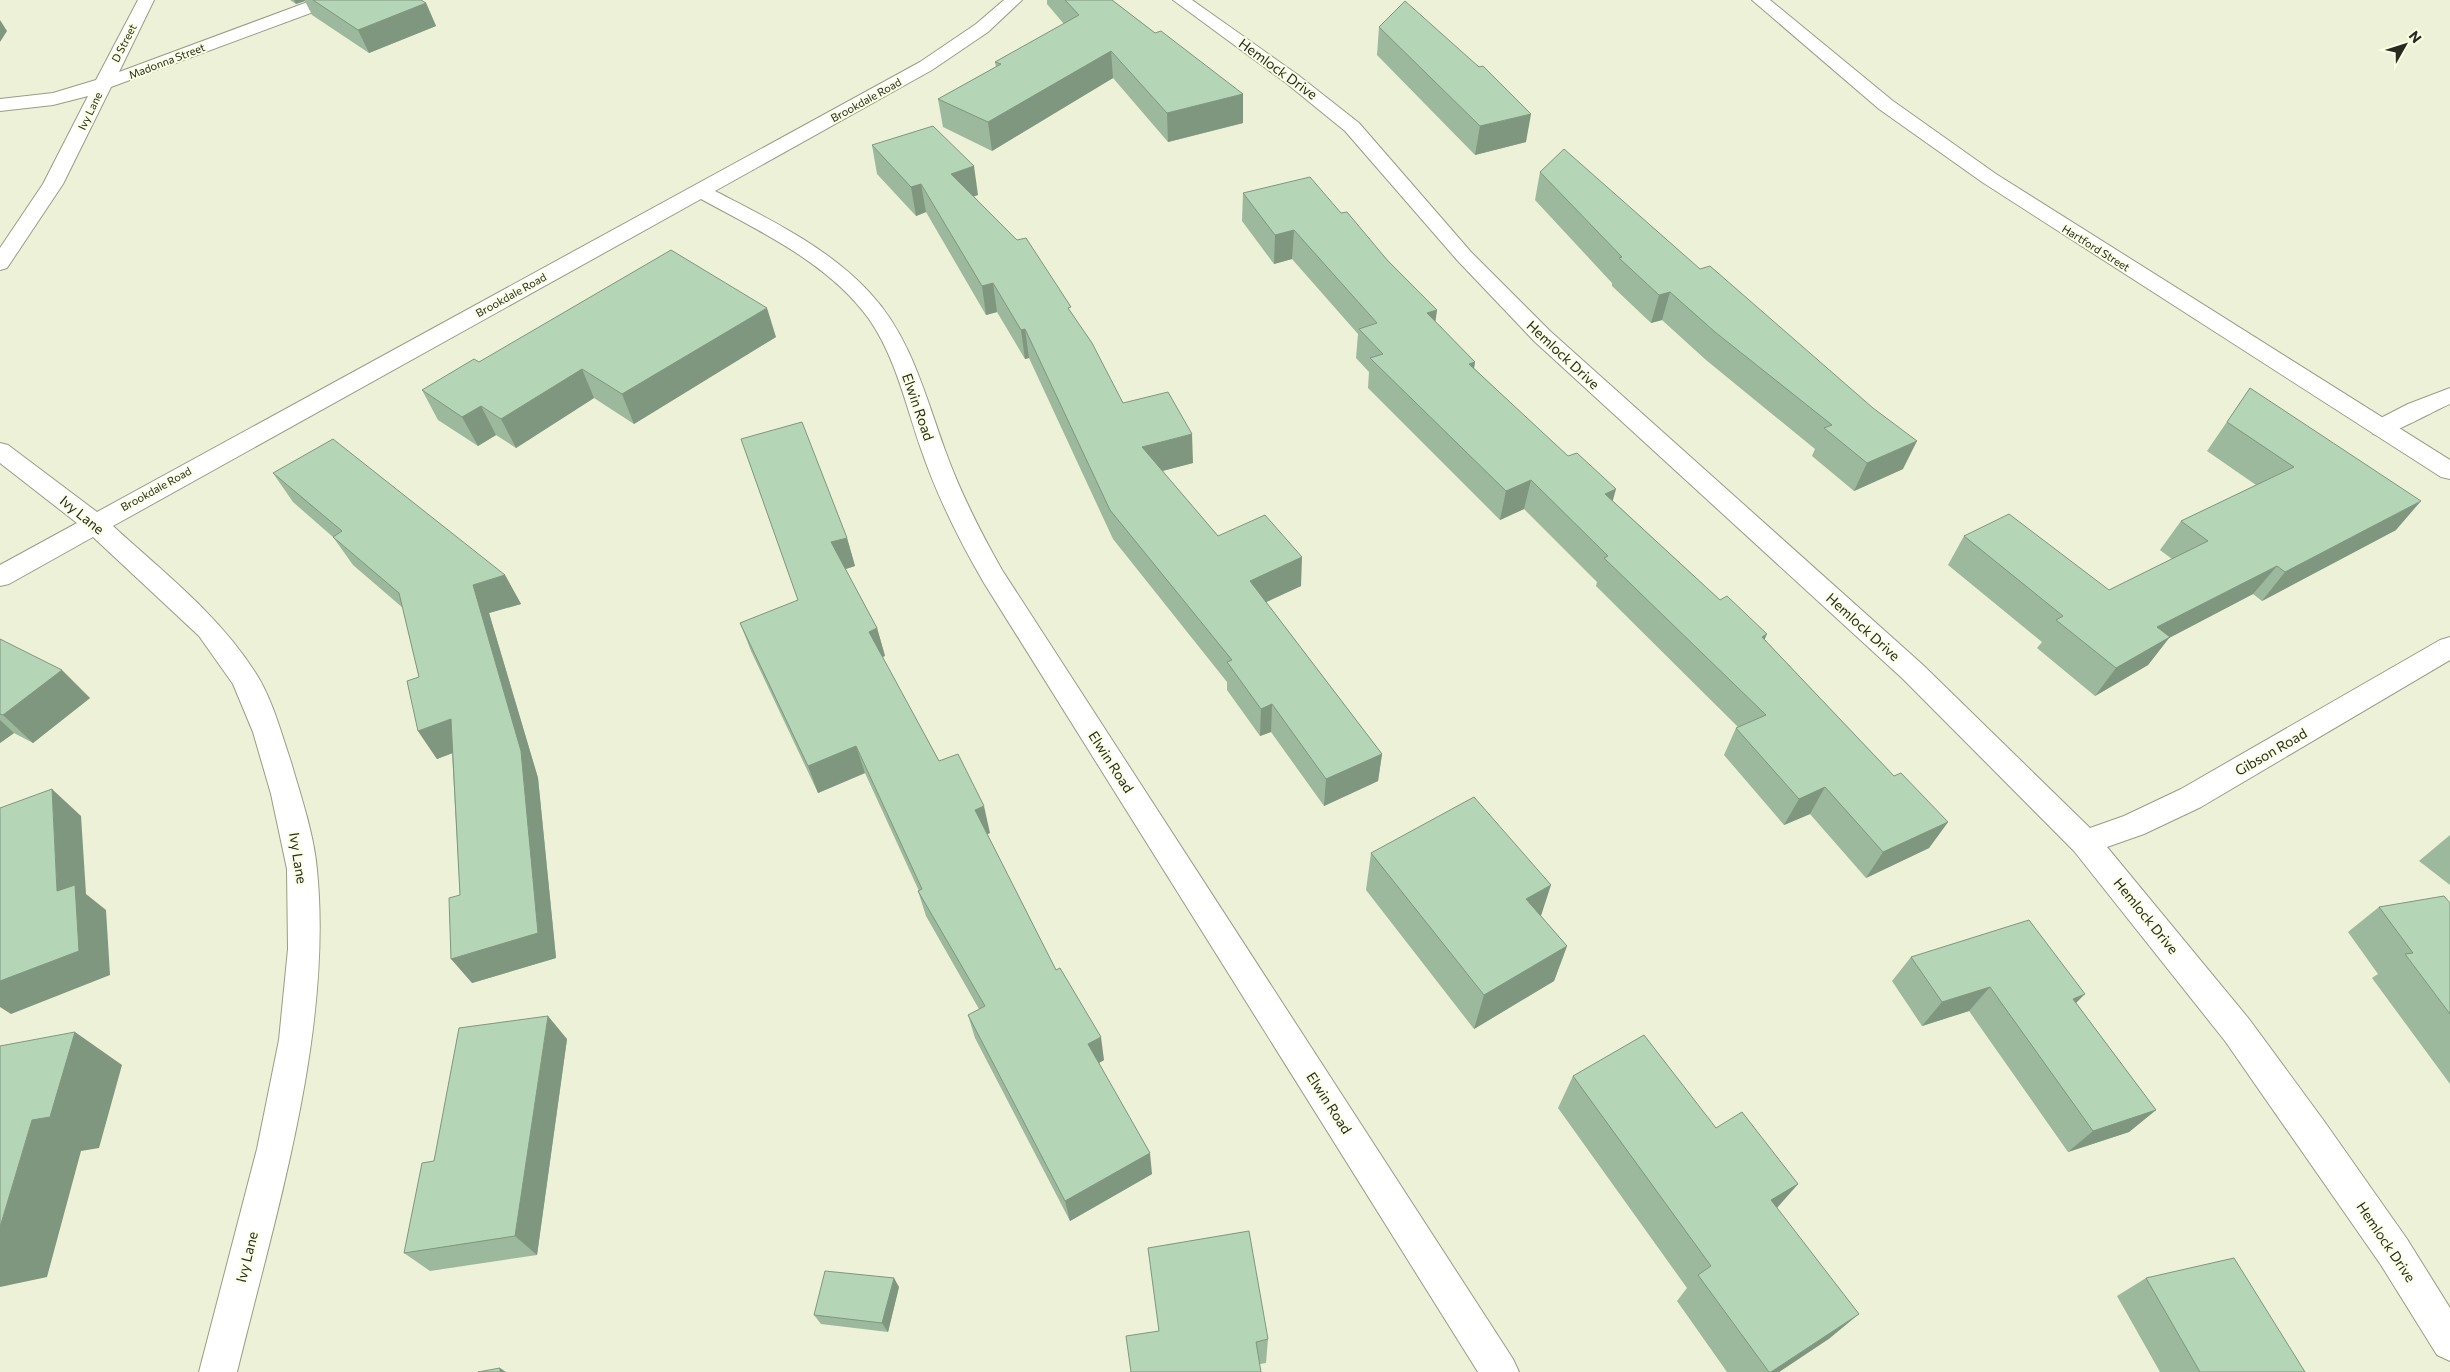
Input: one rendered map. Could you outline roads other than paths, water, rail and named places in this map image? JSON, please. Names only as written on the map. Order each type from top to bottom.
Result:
[{"type":"street","name":"D Street","points":[[102,85],[146,0]]},
{"type":"street","name":"Madonna Street","points":[[0,105],[53,99],[102,85],[329,0]]},
{"type":"street","name":"Brookdale Road","points":[[0,577],[94,523],[926,66],[982,28],[1014,0]]},
{"type":"street","name":"Hemlock Drive","points":[[1181,0],[1319,99],[1352,127],[1458,249],[1542,336],[1912,672],[2086,842],[2237,1030],[2312,1133],[2394,1252],[2450,1342]]},
{"type":"street","name":"Hartford Street","points":[[1760,0],[1886,105],[1973,168],[2450,471]]},
{"type":"street","name":"Ivy Lane","points":[[0,264],[53,184],[102,85]]},
{"type":"street","name":"Elwin Road","points":[[701,191],[788,240],[828,268],[862,297],[887,330],[908,374],[941,472],[962,520],[993,576],[1500,1372]]},
{"type":"street","points":[[2381,428],[2416,408],[2450,394]]},
{"type":"street","name":"Ivy Lane","points":[[0,450],[94,523],[208,629],[244,679],[272,750],[286,794],[302,869],[304,949],[295,1040],[274,1149],[218,1372]]},
{"type":"street","name":"Gibson Road","points":[[2086,842],[2134,825],[2191,798],[2450,647]]}]
